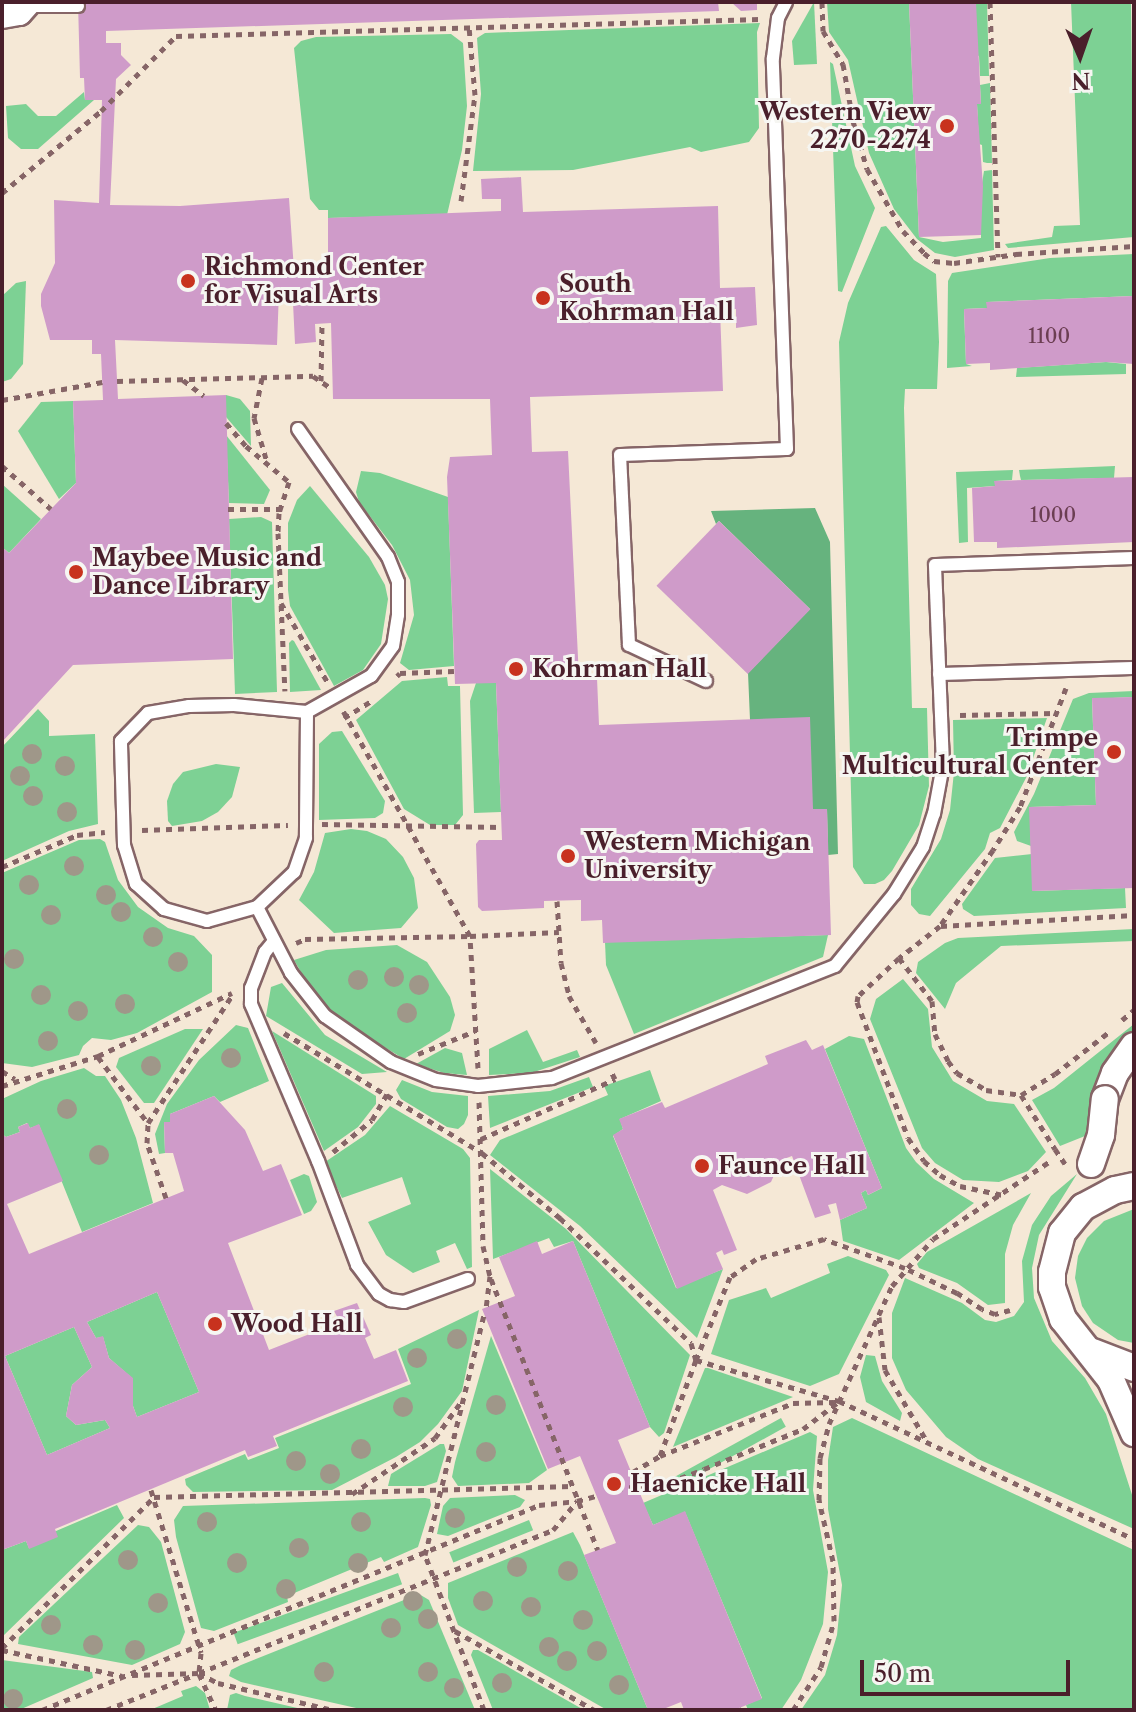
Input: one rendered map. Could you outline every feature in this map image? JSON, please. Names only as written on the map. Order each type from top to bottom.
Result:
[{"type":"street","points":[[1083,1207],[1091,1164],[1101,1135],[1105,1099],[1115,1073],[1134,1046]]},
{"type":"street","points":[[1134,1186],[1115,1190],[1083,1207],[1062,1233],[1052,1272],[1052,1287],[1063,1319],[1111,1380],[1134,1433]]},
{"type":"street","points":[[1087,1348],[1109,1360],[1134,1368]]},
{"type":"lane","points":[[706,681],[629,645],[620,455],[787,449],[773,58],[778,18],[786,2]]},
{"type":"lane","points":[[19,8],[78,6]]},
{"type":"lane","points":[[298,429],[388,557],[398,582],[398,615],[393,646],[385,661],[353,689],[334,694],[307,712],[234,705],[189,706],[148,713],[121,741],[123,830],[136,884],[164,909],[207,921],[257,907],[294,872],[306,838],[307,712]]},
{"type":"lane","points":[[257,907],[291,973],[325,1016],[391,1062],[436,1080],[478,1086],[515,1085],[590,1065],[603,1056],[835,966],[894,894],[923,847],[934,814],[943,765],[935,565],[1134,558]]},
{"type":"lane","points":[[939,674],[1134,668]]},
{"type":"lane","points":[[274,941],[265,952],[251,988],[251,1004],[318,1161],[357,1265],[379,1294],[404,1302],[468,1279]]},
{"type":"path","points":[[822,2],[823,31],[840,54],[867,169],[914,246],[934,261],[979,261],[1134,246]]},
{"type":"path","points":[[990,2],[998,257]]},
{"type":"path","points":[[2,193],[101,111],[176,36],[778,18]]},
{"type":"path","points":[[461,201],[475,95],[469,26]]},
{"type":"path","points":[[321,382],[322,323]]},
{"type":"path","points":[[117,381],[313,376],[332,389]]},
{"type":"path","points":[[262,378],[254,418],[267,463]]},
{"type":"path","points":[[182,380],[204,396]]},
{"type":"path","points":[[2,400],[102,382]]},
{"type":"path","points":[[226,423],[246,446],[289,482],[278,533],[286,710]]},
{"type":"path","points":[[2,466],[51,509]]},
{"type":"path","points":[[228,509],[282,509]]},
{"type":"path","points":[[281,603],[470,936]]},
{"type":"path","points":[[1003,1195],[960,1186],[924,1161],[908,1138],[857,1002],[858,996],[899,958],[940,926],[1020,807],[1063,692],[1071,685]]},
{"type":"path","points":[[954,715],[1055,713]]},
{"type":"path","points":[[2,867],[77,835],[123,830],[305,825],[501,827]]},
{"type":"path","points":[[480,1140],[615,1079],[569,996],[561,963],[557,901]]},
{"type":"path","points":[[940,926],[1134,915]]},
{"type":"path","points":[[899,958],[932,1001],[939,1048],[957,1073],[986,1090],[1021,1095],[1055,1074],[1134,1010]]},
{"type":"path","points":[[166,1198],[147,1143],[148,1123],[234,992],[251,1004],[263,1018],[305,1047],[482,1153],[560,1218],[691,1343],[696,1360]]},
{"type":"path","points":[[98,1056],[148,1123]]},
{"type":"path","points":[[2,1071],[15,1079]]},
{"type":"path","points":[[318,1161],[365,1127],[387,1094]]},
{"type":"path","points":[[1021,1095],[1065,1164]]},
{"type":"path","points":[[793,1710],[821,1667],[834,1621],[833,1561],[819,1487],[820,1458],[839,1401],[878,1315],[905,1268],[933,1239],[1052,1160]]},
{"type":"path","points":[[660,1456],[730,1277],[756,1259],[824,1239],[905,1268],[995,1314],[1010,1310]]},
{"type":"path","points":[[490,1276],[598,1550]]},
{"type":"path","points":[[484,1315],[425,1555],[484,1710]]},
{"type":"path","points":[[878,1315],[885,1370],[926,1440]]},
{"type":"path","points":[[696,1360],[839,1401],[1134,1539]]},
{"type":"path","points":[[352,1494],[435,1438],[467,1393]]},
{"type":"path","points":[[633,1472],[660,1456],[793,1403],[839,1401]]},
{"type":"path","points":[[617,1489],[669,1482],[704,1469],[803,1429],[839,1401]]},
{"type":"path","points":[[2,1649],[152,1494],[352,1494],[572,1486]]},
{"type":"path","points":[[152,1494],[201,1653],[199,1673],[216,1710]]},
{"type":"path","points":[[42,1710],[425,1555],[539,1505],[596,1496]]},
{"type":"path","points":[[106,1710],[553,1530],[577,1501]]},
{"type":"path","points":[[454,1630],[594,1710]]},
{"type":"path","points":[[2,1649],[124,1676],[199,1673],[218,1683],[333,1710]]},
{"type":"green space","points":[[814,2],[817,64],[794,65],[792,41]]},
{"type":"green space","points":[[827,2],[909,2],[919,237],[943,242],[981,238],[981,189],[984,171],[992,170],[994,250],[955,257],[935,253],[917,239],[894,209],[869,153],[848,60],[829,32]]},
{"type":"green space","points":[[976,2],[987,2],[989,76],[980,76],[979,56],[976,55]]},
{"type":"green space","points":[[1071,2],[1131,2],[1134,237],[1008,248],[1005,244],[1052,237],[1054,226],[1080,225]]},
{"type":"green space","points":[[760,23],[757,32],[759,128],[749,142],[701,152],[690,147],[573,170],[473,171],[481,94],[477,38],[485,33]]},
{"type":"green space","points":[[451,34],[463,43],[467,106],[462,150],[447,215],[328,218],[328,210],[319,210],[310,199],[294,48],[301,41],[316,37]]},
{"type":"green space","points":[[830,62],[833,64],[855,166],[875,208],[842,292],[838,291]]},
{"type":"green space","points":[[990,83],[992,163],[987,163],[983,162],[982,145],[979,144],[977,104],[981,104],[980,85]]},
{"type":"green space","points":[[84,92],[85,100],[94,100],[38,149],[21,149],[8,138],[6,106],[26,104],[38,116],[56,116]]},
{"type":"green space","points":[[886,226],[914,260],[936,274],[939,342],[937,389],[905,389],[904,408],[912,708],[927,708],[929,786],[919,825],[892,871],[884,880],[864,884],[853,867],[839,342],[848,303],[881,227]]},
{"type":"green space","points":[[1134,254],[1134,296],[987,302],[987,308],[964,309],[966,364],[972,366],[947,368],[948,281],[952,273],[1050,258]]},
{"type":"green space","points":[[26,281],[23,364],[11,379],[2,382],[2,296],[16,283]]},
{"type":"green space","points":[[1106,362],[1126,364],[1126,374],[1016,377],[1017,368]]},
{"type":"green space","points":[[226,395],[240,399],[250,411],[251,446],[226,417]]},
{"type":"green space","points":[[73,401],[76,483],[59,499],[18,431],[41,402]]},
{"type":"green space","points":[[226,435],[270,490],[264,504],[229,503]]},
{"type":"green space","points":[[1115,466],[1114,478],[1021,480],[1019,470]]},
{"type":"green space","points":[[1013,470],[1012,480],[995,481],[995,486],[967,488],[968,542],[959,543],[956,472]]},
{"type":"green space","points":[[361,471],[380,473],[448,497],[454,666],[409,670],[400,663],[414,615],[410,580],[392,545],[359,502],[356,492]]},
{"type":"green space","points":[[2,484],[41,519],[9,553],[2,547]]},
{"type":"green space","points":[[310,486],[369,557],[385,585],[388,599],[381,644],[363,670],[334,686],[290,606],[288,590],[288,523],[297,500]]},
{"type":"green space","points":[[815,508],[830,542],[838,854],[828,855],[827,809],[813,809],[750,720],[748,673],[810,609],[719,521],[716,524],[711,511]]},
{"type":"green space","points":[[261,517],[272,522],[277,692],[235,694],[229,519]]},
{"type":"green space","points":[[292,640],[321,690],[290,692],[289,643]]},
{"type":"green space","points":[[447,677],[448,686],[460,686],[463,815],[455,825],[430,825],[404,809],[356,720],[402,681]]},
{"type":"green space","points":[[476,683],[496,683],[501,812],[474,813],[470,701]]},
{"type":"green space","points":[[1134,691],[1133,697],[1092,699],[1096,805],[1030,807],[1031,846],[1017,841],[1014,832],[1034,794],[1073,699],[1089,693]]},
{"type":"green space","points":[[38,709],[49,721],[49,736],[95,734],[98,824],[69,831],[2,861],[2,747]]},
{"type":"green space","points":[[1047,718],[1027,776],[1000,828],[990,833],[985,849],[930,916],[919,914],[911,905],[911,889],[941,839],[950,810],[954,772],[953,720]]},
{"type":"green space","points":[[342,731],[385,801],[383,813],[375,818],[319,820],[319,744],[332,732]]},
{"type":"green space","points":[[216,764],[240,767],[232,797],[218,812],[202,821],[172,826],[168,821],[167,801],[173,784],[183,772]]},
{"type":"green space","points":[[351,829],[367,831],[386,839],[403,857],[414,878],[418,908],[401,928],[334,933],[299,900],[314,872],[325,833]]},
{"type":"green space","points":[[100,839],[105,842],[118,880],[138,907],[168,928],[194,936],[212,955],[212,992],[137,1033],[111,1040],[92,1038],[79,1055],[32,1067],[2,1063],[2,873],[79,840]]},
{"type":"green space","points":[[1032,854],[1033,891],[1125,888],[1126,908],[974,916],[963,909],[962,904],[995,858]]},
{"type":"green space","points":[[1134,929],[1134,941],[1001,946],[956,983],[945,1009],[916,973],[918,962],[945,943],[958,938]]},
{"type":"green space","points":[[828,935],[823,957],[634,1034],[606,965],[605,942]]},
{"type":"green space","points":[[397,945],[427,962],[450,997],[455,1015],[450,1031],[404,1059],[341,1021],[310,988],[294,960],[326,950]]},
{"type":"green space","points":[[903,979],[928,1009],[932,1047],[953,1081],[987,1101],[1014,1104],[1046,1152],[1028,1171],[999,1182],[963,1180],[935,1163],[922,1148],[870,1019],[876,999]]},
{"type":"green space","points":[[282,983],[325,1035],[387,1072],[362,1074],[266,1016],[271,987]]},
{"type":"green space","points":[[1134,1024],[1134,1031],[1123,1042],[1090,1134],[1060,1146],[1032,1100],[1054,1088]]},
{"type":"green space","points":[[236,1025],[248,1028],[269,1081],[220,1102],[214,1096],[170,1114],[170,1122],[164,1123],[165,1153],[159,1154],[155,1134],[167,1104],[199,1060]]},
{"type":"green space","points":[[185,1029],[203,1029],[154,1103],[144,1103],[116,1067],[119,1058]]},
{"type":"green space","points":[[527,1030],[543,1062],[577,1050],[580,1057],[531,1073],[489,1075],[489,1049]]},
{"type":"green space","points":[[272,1031],[376,1096],[376,1104],[358,1127],[324,1151]]},
{"type":"green space","points":[[849,1036],[864,1039],[906,1148],[916,1162],[934,1179],[974,1203],[899,1260],[843,1241],[840,1220],[867,1208],[861,1193],[866,1190],[868,1195],[882,1188],[825,1049]]},
{"type":"green space","points":[[445,1048],[462,1053],[467,1075],[444,1073],[416,1064]]},
{"type":"green space","points":[[84,1068],[96,1076],[105,1076],[121,1100],[136,1138],[153,1203],[82,1232],[39,1125],[30,1128],[27,1123],[18,1127],[20,1132],[6,1137],[2,1134],[2,1099],[41,1081]]},
{"type":"green space","points":[[650,1070],[661,1101],[620,1119],[623,1129],[613,1136],[676,1288],[723,1269],[697,1338],[580,1226],[490,1155],[500,1140],[608,1095],[604,1086]]},
{"type":"green space","points":[[589,1077],[593,1087],[490,1128],[488,1096],[550,1091]]},
{"type":"green space","points":[[402,1080],[432,1092],[468,1096],[468,1115],[464,1124],[458,1129],[447,1127],[401,1099],[396,1090]]},
{"type":"green space","points":[[390,1106],[463,1149],[470,1158],[472,1267],[467,1269],[455,1243],[436,1251],[440,1262],[413,1273],[386,1255],[368,1222],[411,1204],[402,1177],[342,1198],[325,1162],[365,1135]]},
{"type":"green space","points":[[490,1169],[566,1229],[690,1355],[664,1433],[659,1437],[650,1427],[573,1241],[554,1247],[549,1238],[493,1259]]},
{"type":"green space","points":[[304,1174],[309,1176],[317,1202],[311,1211],[304,1214],[290,1180]]},
{"type":"green space","points":[[1077,1174],[1039,1235],[1032,1268],[1034,1298],[1052,1341],[1085,1378],[1106,1414],[1134,1501],[1134,1529],[978,1459],[946,1437],[906,1390],[892,1358],[892,1313],[905,1278],[962,1303],[985,1320],[996,1322],[1014,1316],[1024,1302],[1022,1261],[1032,1225],[1051,1196]]},
{"type":"green space","points":[[1031,1193],[1013,1225],[1005,1254],[1005,1303],[988,1305],[957,1283],[919,1268],[917,1264],[927,1252]]},
{"type":"green space","points":[[1134,1209],[1134,1343],[1118,1340],[1093,1323],[1082,1306],[1075,1278],[1078,1256],[1087,1238],[1104,1221]]},
{"type":"green space","points":[[848,1256],[886,1270],[889,1275],[839,1374],[810,1386],[711,1354],[729,1300],[766,1288],[771,1298],[830,1273],[827,1264]]},
{"type":"green space","points":[[157,1292],[199,1392],[137,1417],[133,1406],[132,1378],[109,1358],[103,1337],[96,1338],[87,1322]]},
{"type":"green space","points":[[479,1310],[462,1391],[438,1424],[420,1442],[396,1457],[332,1490],[193,1492],[186,1485],[185,1479],[245,1454],[248,1460],[279,1448],[275,1438],[411,1384],[398,1349]]},
{"type":"green space","points":[[74,1327],[92,1367],[72,1385],[66,1416],[76,1425],[105,1420],[110,1428],[47,1455],[5,1356]]},
{"type":"green space","points":[[491,1336],[547,1470],[529,1483],[458,1486],[452,1477],[455,1462]]},
{"type":"green space","points":[[866,1355],[875,1356],[882,1381],[902,1413],[900,1421],[866,1402],[860,1377]]},
{"type":"green space","points":[[705,1368],[708,1368],[793,1397],[673,1447]]},
{"type":"green space","points":[[781,1418],[786,1427],[676,1488],[671,1479]]},
{"type":"green space","points":[[852,1418],[1134,1550],[1134,1710],[801,1710],[825,1675],[837,1635],[842,1585],[828,1509],[828,1460],[833,1427]]},
{"type":"green space","points":[[810,1432],[817,1436],[813,1490],[828,1572],[823,1624],[801,1680],[781,1710],[748,1710],[746,1705],[762,1698],[685,1512],[653,1525],[643,1503]]},
{"type":"green space","points":[[444,1444],[446,1451],[437,1482],[425,1486],[388,1486],[391,1474]]},
{"type":"green space","points":[[515,1495],[525,1500],[520,1507],[448,1536],[437,1534],[443,1506],[450,1498]]},
{"type":"green space","points":[[430,1499],[431,1505],[418,1547],[384,1562],[381,1557],[287,1596],[288,1602],[214,1631],[201,1628],[176,1537],[174,1520],[183,1506]]},
{"type":"green space","points":[[117,1505],[124,1518],[2,1637],[2,1550],[26,1541],[29,1548],[56,1531]]},
{"type":"green space","points":[[529,1520],[533,1530],[453,1562],[449,1552]]},
{"type":"green space","points":[[138,1525],[149,1527],[161,1542],[185,1632],[180,1644],[132,1665],[18,1644],[19,1637]]},
{"type":"green space","points":[[573,1532],[648,1710],[607,1710],[458,1625],[448,1598],[448,1583]]},
{"type":"green space","points":[[398,1573],[402,1584],[238,1644],[234,1633]]},
{"type":"green space","points":[[419,1594],[429,1600],[475,1710],[365,1710],[241,1682],[229,1676],[231,1670],[241,1665]]},
{"type":"green space","points":[[473,1650],[584,1710],[493,1710],[471,1655]]},
{"type":"green space","points":[[2,1660],[92,1672],[93,1678],[19,1710],[2,1710]]},
{"type":"green space","points":[[196,1686],[205,1693],[210,1710],[150,1710],[183,1696],[181,1691]]},
{"type":"green space","points":[[236,1693],[306,1710],[227,1710],[230,1695]]},
{"type":"building","points":[[78,2],[718,2],[719,11],[106,31],[106,43],[121,43],[121,55],[131,65],[116,79],[110,205],[180,206],[289,198],[294,270],[328,268],[328,218],[501,211],[501,199],[482,199],[481,179],[521,177],[523,212],[718,206],[720,288],[755,287],[757,325],[736,328],[736,309],[720,310],[723,391],[530,397],[532,452],[568,451],[579,678],[597,678],[599,725],[810,717],[813,809],[827,809],[831,935],[603,943],[602,920],[581,921],[581,900],[544,901],[544,908],[482,911],[478,907],[476,844],[479,840],[502,840],[496,683],[455,684],[447,477],[450,457],[492,455],[490,399],[333,399],[331,323],[315,324],[316,342],[295,344],[293,303],[309,301],[309,292],[279,291],[277,345],[115,340],[118,399],[226,395],[233,659],[73,665],[2,742],[2,547],[9,553],[76,483],[73,401],[103,400],[101,354],[92,354],[92,340],[50,340],[41,306],[41,294],[55,263],[54,200],[99,203],[102,100],[85,100],[84,78],[80,78]]},
{"type":"building","points":[[731,2],[757,2],[757,10],[741,11]]},
{"type":"building","name":"Western View 2270-2274","points":[[909,2],[976,2],[981,104],[977,104],[983,186],[981,235],[919,237]]},
{"type":"building","points":[[1134,296],[1134,364],[1106,362],[990,370],[990,363],[966,364],[964,309],[987,308],[986,302]]},
{"type":"building","points":[[1134,477],[1134,542],[997,548],[997,542],[974,542],[972,488],[995,486],[994,481]]},
{"type":"building","points":[[719,521],[810,609],[748,674],[656,586]]},
{"type":"building","name":"Trimpe Multicultural Center","points":[[1134,697],[1134,888],[1032,891],[1029,807],[1096,805],[1092,698]]},
{"type":"building","name":"Faunce Hall","points":[[806,1040],[812,1050],[823,1045],[882,1188],[868,1195],[866,1190],[861,1193],[867,1208],[840,1220],[836,1203],[828,1205],[831,1213],[815,1218],[792,1156],[781,1160],[771,1182],[747,1194],[722,1185],[713,1190],[737,1250],[724,1255],[722,1250],[716,1253],[723,1269],[677,1289],[613,1135],[623,1129],[619,1119],[662,1102],[665,1108],[768,1064],[765,1056]]},
{"type":"building","name":"Wood Hall","points":[[214,1096],[245,1130],[263,1171],[281,1164],[302,1215],[228,1243],[269,1350],[340,1322],[334,1311],[357,1303],[371,1335],[365,1338],[374,1359],[396,1350],[408,1381],[273,1436],[277,1446],[248,1457],[245,1450],[55,1529],[58,1537],[29,1549],[26,1541],[2,1550],[2,1134],[6,1137],[20,1132],[18,1127],[28,1123],[30,1128],[39,1124],[63,1181],[7,1204],[29,1254],[184,1191],[173,1153],[165,1153],[164,1122],[170,1122],[170,1114]],"holes":[[[157,1292],[199,1392],[137,1417],[133,1406],[133,1378],[109,1358],[103,1336],[96,1338],[87,1322]],[[74,1327],[92,1367],[72,1385],[66,1416],[76,1425],[105,1420],[110,1428],[47,1455],[5,1356]]]},
{"type":"building","name":"Haenicke Hall","points":[[537,1241],[542,1254],[573,1241],[650,1427],[618,1440],[653,1525],[685,1511],[762,1699],[734,1710],[684,1710],[681,1702],[661,1710],[648,1710],[584,1555],[616,1543],[580,1456],[548,1469],[482,1309],[515,1296],[499,1257]]},
{"type":"place","name":"Western View 2270-2274","points":[[947,126]]},
{"type":"place","name":"Richmond Center for Visual Arts","points":[[188,281]]},
{"type":"place","name":"South Kohrman Hall","points":[[543,298]]},
{"type":"place","name":"Maybee Music and Dance Library","points":[[76,572]]},
{"type":"place","name":"Kohrman Hall","points":[[516,669]]},
{"type":"place","name":"Trimpe Multicultural Center","points":[[1114,752]]},
{"type":"place","name":"Western Michigan University","points":[[568,856]]},
{"type":"place","name":"Faunce Hall","points":[[702,1166]]},
{"type":"place","name":"Wood Hall","points":[[215,1324]]},
{"type":"place","name":"Haenicke Hall","points":[[614,1484]]}]
